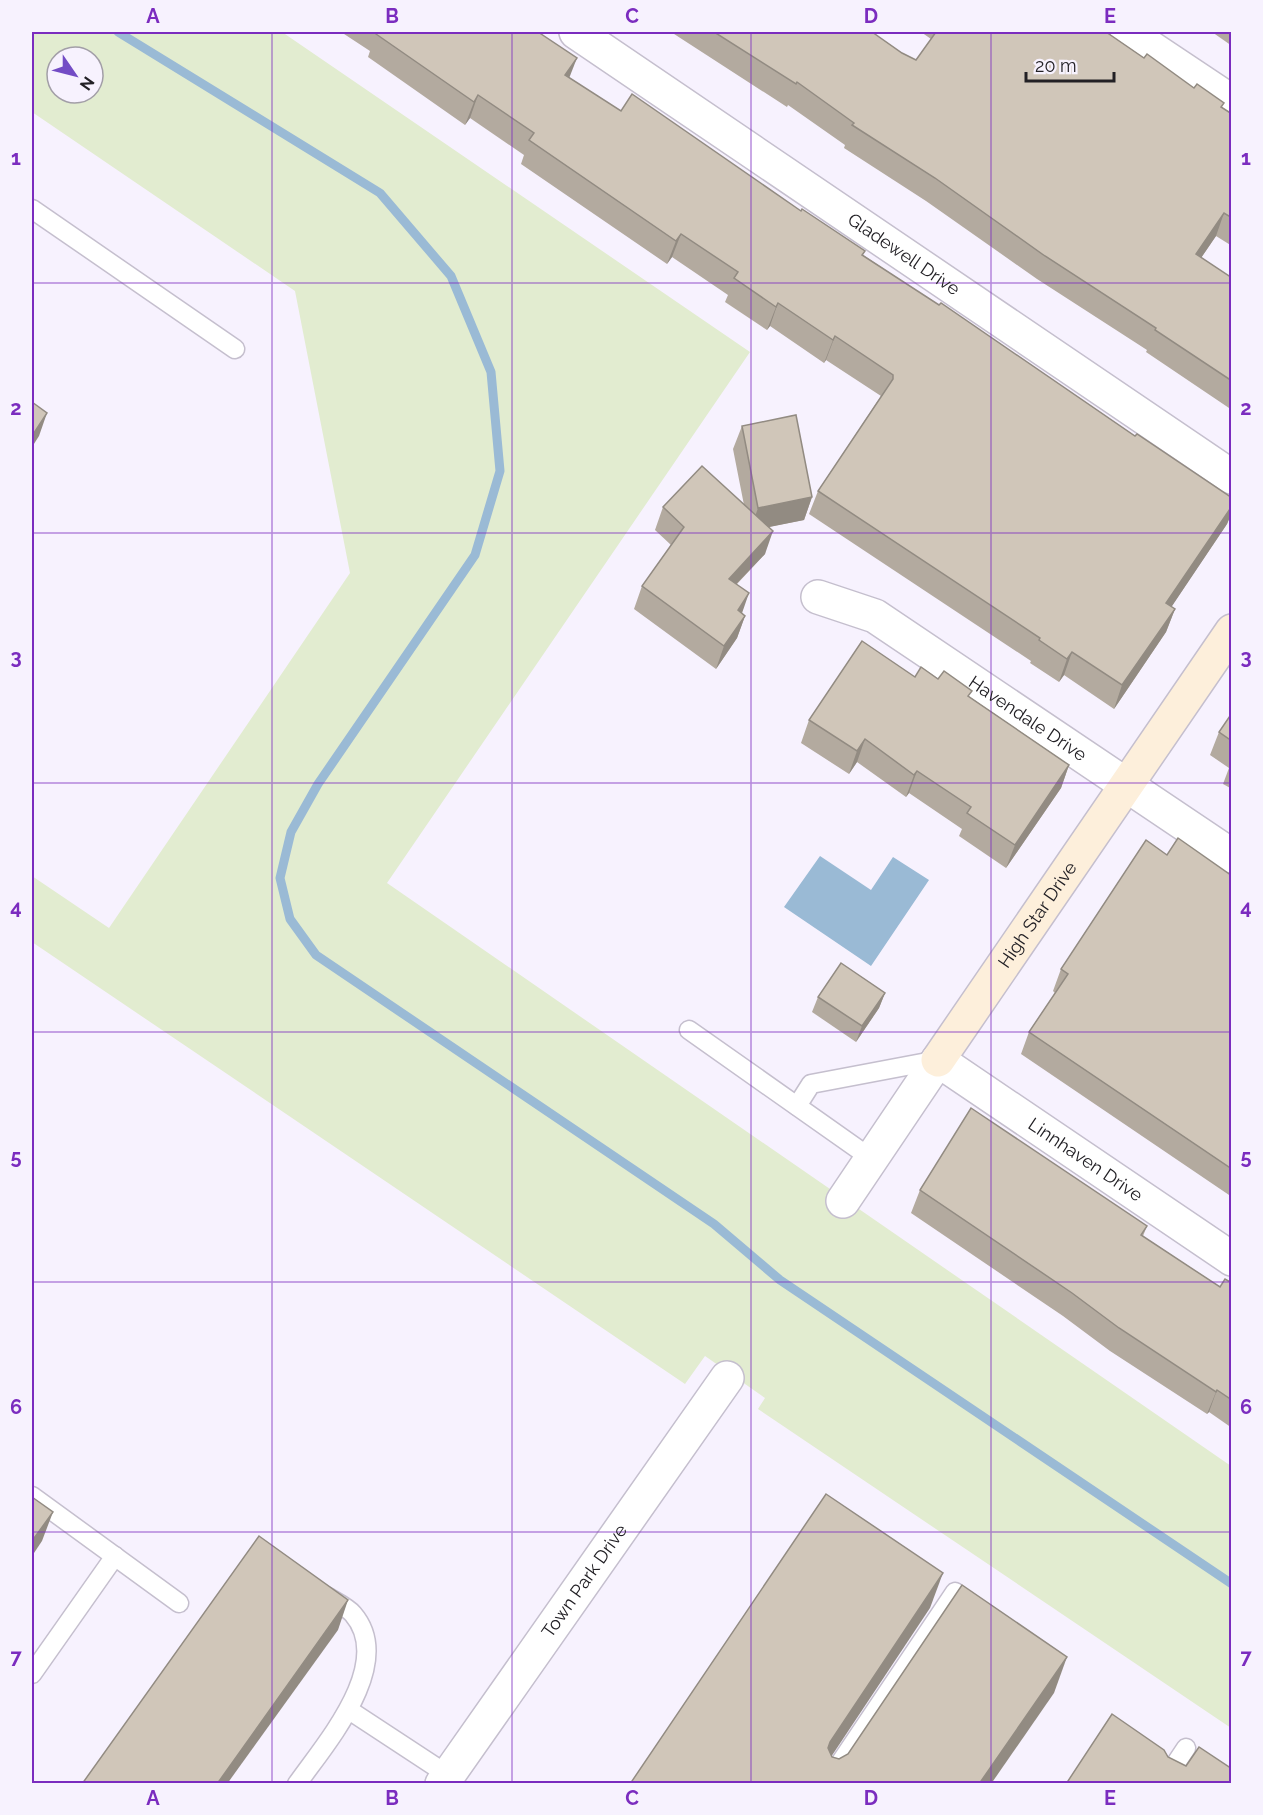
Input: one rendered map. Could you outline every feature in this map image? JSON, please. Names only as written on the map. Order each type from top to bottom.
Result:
[{"type":"street","name":"Gladewell Drive","points":[[576,32],[1232,477]]},
{"type":"street","points":[[1127,32],[1232,102]]},
{"type":"street","name":"Havendale Drive","points":[[818,597],[875,616],[1232,856]]},
{"type":"street","name":"High Star Drive","points":[[843,1201],[1232,631]]},
{"type":"street","name":"Linnhaven Drive","points":[[938,1060],[1232,1259]]},
{"type":"street","name":"Town Park Drive","points":[[445,1779],[727,1378]]},
{"type":"lane","points":[[32,209],[235,350]]},
{"type":"lane","points":[[689,1030],[872,1159]]},
{"type":"lane","points":[[797,1106],[811,1084],[938,1060]]},
{"type":"lane","points":[[32,1496],[179,1602]]},
{"type":"lane","points":[[32,1674],[115,1556]]},
{"type":"lane","points":[[297,1784],[349,1710],[366,1672],[366,1640],[354,1614],[307,1583]]},
{"type":"lane","points":[[826,1784],[955,1592]]},
{"type":"lane","points":[[349,1710],[445,1779]]},
{"type":"lane","points":[[1162,1784],[1186,1748]]},
{"type":"green space","points":[[32,32],[282,32],[750,352],[387,883],[1231,1466],[1231,1728],[758,1409],[765,1398],[705,1356],[685,1384],[32,942],[32,876],[109,928],[350,573],[295,291],[32,112]]},
{"type":"water","points":[[820,856],[871,890],[893,857],[929,880],[871,966],[784,907]]},
{"type":"building","points":[[378,32],[538,32],[577,58],[565,75],[621,111],[632,94],[801,211],[802,209],[865,251],[862,255],[939,305],[941,303],[1135,436],[1137,434],[1232,498],[1232,506],[1166,603],[1175,609],[1122,685],[1072,652],[1067,659],[1039,640],[1040,638],[818,491],[893,379],[893,375],[835,336],[833,340],[778,303],[776,307],[734,278],[738,272],[681,234],[676,241],[529,140],[534,133],[478,95],[474,102],[376,34]]},
{"type":"building","points":[[714,32],[872,32],[916,60],[936,32],[1106,32],[1144,58],[1147,54],[1194,88],[1197,84],[1224,103],[1221,107],[1232,114],[1232,218],[1224,213],[1196,254],[1232,278],[1232,381],[1155,330],[1156,328],[1045,256],[935,178],[852,125],[854,123],[797,82],[796,84]]},
{"type":"building","points":[[32,402],[47,413],[32,436]]},
{"type":"building","points":[[796,415],[812,497],[758,508],[742,426]]},
{"type":"building","points":[[702,466],[773,531],[729,579],[749,593],[738,610],[745,616],[724,646],[642,586],[684,527],[663,507]]},
{"type":"building","points":[[862,641],[915,677],[921,667],[938,679],[944,671],[972,691],[968,696],[1069,765],[1015,845],[967,813],[971,807],[917,771],[914,775],[865,739],[857,751],[809,720]]},
{"type":"building","points":[[1232,713],[1232,741],[1219,732]]},
{"type":"building","points":[[1178,838],[1232,876],[1232,1169],[1029,1032],[1068,974],[1061,969],[1146,840],[1167,855]]},
{"type":"building","points":[[841,963],[885,993],[862,1026],[818,997]]},
{"type":"building","points":[[971,1108],[1147,1226],[1141,1235],[1220,1287],[1225,1279],[1232,1283],[1232,1400],[1217,1390],[1216,1392],[1119,1328],[1072,1293],[920,1190]]},
{"type":"building","points":[[826,1494],[943,1573],[830,1742],[828,1748],[832,1757],[839,1759],[848,1754],[962,1585],[1067,1657],[979,1784],[630,1784]]},
{"type":"building","points":[[32,1497],[53,1512],[32,1541]]},
{"type":"building","points":[[259,1536],[348,1600],[217,1784],[82,1784]]},
{"type":"building","points":[[1112,1714],[1164,1750],[1168,1757],[1186,1766],[1199,1747],[1232,1769],[1232,1784],[1066,1784]]},
{"type":"waterway","points":[[118,32],[380,193],[451,276],[491,372],[500,471],[475,555],[318,784],[291,832],[280,878],[290,919],[316,955],[714,1224],[780,1280],[1232,1584]]}]
